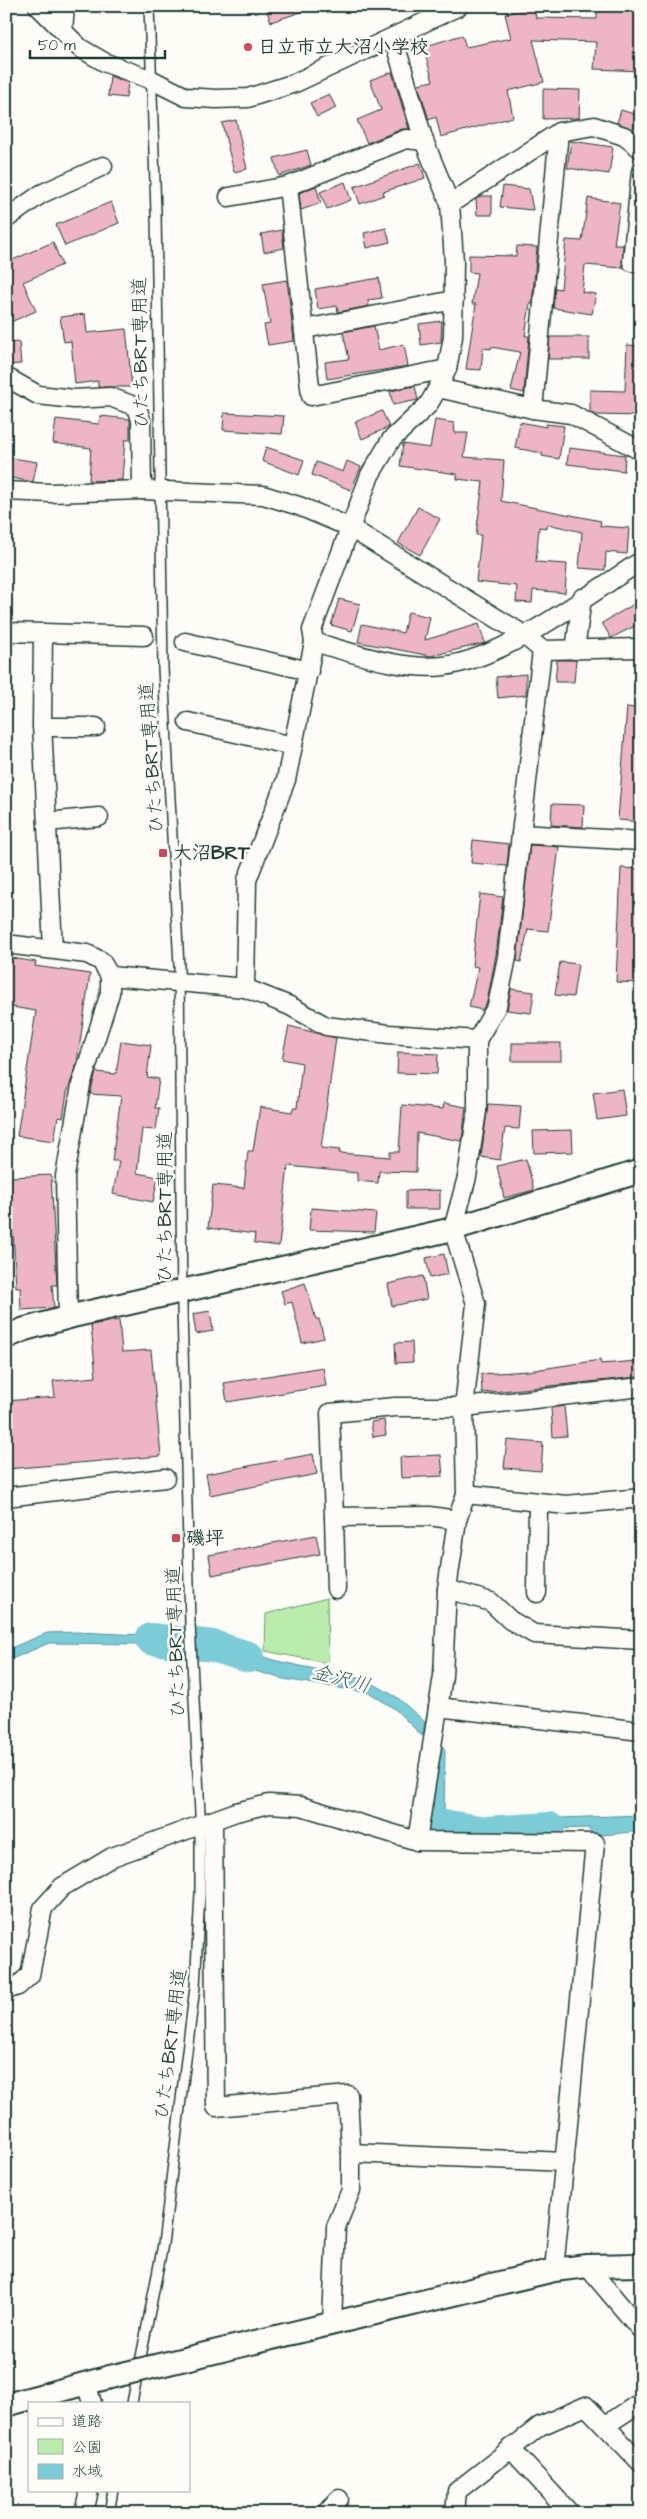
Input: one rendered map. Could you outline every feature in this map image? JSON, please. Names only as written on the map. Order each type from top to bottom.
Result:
[{"type":"street","points":[[38,6],[80,48],[106,63],[152,80],[186,97],[216,99],[248,98],[295,83],[459,6]]},
{"type":"street","points":[[63,31],[65,6]]},
{"type":"street","points":[[245,988],[247,880],[286,780],[309,671],[314,642],[312,630],[370,476],[391,440],[428,404],[438,388],[447,369],[453,337],[454,300],[450,204],[424,141],[393,36]]},
{"type":"street","points":[[450,204],[559,132],[594,126],[624,136],[641,149]]},
{"type":"street","points":[[533,409],[559,132]]},
{"type":"street","points":[[229,197],[288,186],[406,139],[424,141]]},
{"type":"street","points":[[6,219],[41,194],[103,166]]},
{"type":"street","points":[[641,170],[632,262],[641,262]]},
{"type":"street","points":[[288,186],[311,396],[447,369]]},
{"type":"street","points":[[305,329],[454,300]]},
{"type":"street","points":[[6,377],[38,395],[74,399],[110,397],[137,407],[141,420],[142,490]]},
{"type":"street","points":[[438,388],[533,409],[570,414],[641,451]]},
{"type":"street","points":[[6,491],[51,493],[142,490],[262,495],[300,506],[349,528],[524,635],[542,650],[641,648]]},
{"type":"street","points":[[314,642],[392,663],[443,666],[481,657],[524,635],[641,561]]},
{"type":"street","points":[[575,650],[582,598]]},
{"type":"street","points":[[6,632],[144,636]]},
{"type":"street","points":[[43,633],[42,727],[52,949]]},
{"type":"street","points":[[185,642],[309,671]]},
{"type":"street","points":[[417,1841],[443,1676],[447,1589],[457,1520],[466,1494],[464,1407],[476,1304],[453,1229],[467,1177],[477,1111],[477,1040],[497,1006],[507,957],[542,650]]},
{"type":"street","points":[[188,722],[293,746]]},
{"type":"street","points":[[42,727],[96,726]]},
{"type":"street","points":[[47,822],[99,817]]},
{"type":"street","points":[[521,834],[641,841]]},
{"type":"street","points":[[6,944],[87,954],[101,961],[110,976],[110,993],[81,1085],[65,1176],[68,1318]]},
{"type":"street","points":[[110,976],[245,988],[290,1006],[326,1026],[389,1034],[477,1040]]},
{"type":"street","points":[[6,1337],[25,1329],[68,1318],[453,1229],[641,1171]]},
{"type":"street","points":[[336,1589],[330,1413],[395,1407],[464,1407],[641,1387]]},
{"type":"street","points":[[6,1498],[165,1478]]},
{"type":"street","points":[[466,1494],[566,1505],[641,1498]]},
{"type":"street","points":[[537,1593],[538,1503]]},
{"type":"street","points":[[334,1517],[429,1516],[457,1520]]},
{"type":"street","points":[[447,1589],[491,1602],[510,1620],[534,1634],[641,1640]]},
{"type":"street","points":[[438,1707],[641,1731]]},
{"type":"street","points":[[6,1990],[18,1986],[30,1975],[43,1908],[62,1887],[112,1857],[206,1823],[269,1804],[301,1806],[417,1841],[595,1843],[554,2270]]},
{"type":"street","points":[[206,1823],[216,2107],[348,2095],[351,2190],[336,2227],[332,2322]]},
{"type":"street","points":[[351,2153],[564,2162]]},
{"type":"street","points":[[6,2405],[95,2388],[189,2358],[554,2270],[587,2266],[641,2264]]},
{"type":"street","points":[[587,2266],[641,2330]]},
{"type":"street","points":[[606,2425],[641,2402]]},
{"type":"street","points":[[455,2513],[457,2491],[540,2426],[586,2406],[641,2463]]},
{"type":"street","points":[[510,2448],[570,2513]]},
{"type":"street","points":[[84,2513],[89,2492]]},
{"type":"street","points":[[327,2513],[339,2499]]},
{"type":"lane","name":"ひたちBRT専用道","points":[[132,2402],[163,2244],[195,1987],[206,1823],[192,1671],[190,1624],[182,1291],[180,981],[174,839],[163,668],[149,6]]},
{"type":"lane","points":[[109,2513],[113,2492]]},
{"type":"green space","points":[[327,1598],[328,1663],[265,1651],[266,1614]]},
{"type":"water","points":[[77,1632],[187,1637],[188,1647],[139,1644],[49,1643],[7,1661],[6,1650],[47,1633]]},
{"type":"water","points":[[203,1639],[277,1661],[367,1680],[398,1698],[425,1722],[422,1736],[395,1709],[370,1693],[283,1679],[207,1657]]},
{"type":"water","points":[[439,1740],[445,1750],[444,1816],[452,1822],[641,1815],[641,1831],[593,1836],[588,1828],[459,1832],[436,1828],[433,1819],[435,1757]]},
{"type":"building","points":[[265,6],[309,6],[310,9],[271,22]]},
{"type":"building","points":[[597,6],[641,6],[641,71],[594,69],[596,42],[533,40],[544,82],[508,91],[513,117],[441,137],[436,117],[429,120],[418,84],[433,81],[423,47],[462,35],[466,47],[511,38],[505,14],[534,8],[536,18],[597,19]]},
{"type":"building","points":[[392,72],[409,129],[402,129],[367,143],[357,120],[381,110],[370,80]]},
{"type":"building","points":[[110,76],[128,83],[126,98],[108,96]]},
{"type":"building","points":[[543,89],[580,90],[579,118],[543,119]]},
{"type":"building","points":[[329,94],[336,108],[317,117],[310,103]]},
{"type":"building","points":[[621,110],[637,115],[633,129],[617,123]]},
{"type":"building","points":[[236,120],[247,169],[234,172],[222,123]]},
{"type":"building","points":[[571,141],[613,147],[609,174],[567,168]]},
{"type":"building","points":[[307,150],[311,165],[279,176],[274,158]]},
{"type":"building","points":[[420,163],[425,178],[383,192],[384,195],[360,204],[354,187]]},
{"type":"building","points":[[345,182],[351,200],[327,209],[320,192]]},
{"type":"building","points":[[316,186],[321,203],[301,210],[299,193]]},
{"type":"building","points":[[503,186],[529,189],[533,210],[500,207]]},
{"type":"building","points":[[481,196],[492,196],[492,215],[477,215],[476,199]]},
{"type":"building","points":[[588,198],[620,203],[614,245],[623,245],[622,268],[585,265],[582,292],[596,294],[592,314],[553,308],[555,288],[561,289],[566,240],[582,241]]},
{"type":"building","points":[[111,202],[119,223],[65,246],[56,225]]},
{"type":"building","points":[[386,228],[390,242],[367,248],[364,233]]},
{"type":"building","points":[[282,230],[284,248],[264,252],[261,234]]},
{"type":"building","points":[[53,242],[62,265],[23,282],[36,311],[6,324],[6,263]]},
{"type":"building","points":[[517,246],[537,247],[532,304],[530,304],[525,336],[529,336],[524,393],[511,390],[520,352],[491,347],[491,349],[483,348],[481,370],[466,369],[476,304],[472,304],[477,273],[469,272],[469,255],[516,256]]},
{"type":"building","points":[[379,278],[382,298],[368,300],[369,306],[338,312],[337,306],[318,309],[315,289]]},
{"type":"building","points":[[287,280],[294,341],[268,345],[264,325],[270,324],[263,284]]},
{"type":"building","points":[[85,314],[87,333],[126,329],[132,387],[98,387],[98,381],[75,384],[71,341],[64,342],[60,317]]},
{"type":"building","points":[[442,321],[441,342],[421,345],[419,324]]},
{"type":"building","points":[[374,326],[379,350],[404,344],[408,366],[327,379],[325,362],[349,359],[343,332]]},
{"type":"building","points":[[550,337],[589,337],[589,359],[548,359]]},
{"type":"building","points":[[19,342],[21,364],[6,365],[6,343]]},
{"type":"building","points":[[627,345],[641,346],[641,416],[595,415],[590,412],[590,390],[625,391]]},
{"type":"building","points":[[415,386],[418,400],[393,405],[390,391]]},
{"type":"building","points":[[382,411],[389,427],[362,439],[355,422]]},
{"type":"building","points":[[224,413],[284,416],[282,434],[223,430]]},
{"type":"building","points":[[100,416],[130,419],[130,440],[125,440],[122,480],[89,481],[91,448],[53,443],[56,419],[99,424]]},
{"type":"building","points":[[435,420],[454,423],[455,433],[468,433],[464,457],[504,460],[501,501],[601,521],[600,526],[629,528],[627,554],[606,552],[605,570],[579,568],[582,532],[548,524],[547,528],[539,527],[536,562],[567,564],[565,593],[533,590],[532,603],[516,602],[517,586],[476,582],[481,535],[476,535],[483,482],[457,479],[457,474],[400,466],[403,444],[430,448]]},
{"type":"building","points":[[520,422],[546,427],[546,424],[564,426],[559,459],[542,456],[542,453],[515,448]]},
{"type":"building","points":[[266,447],[304,460],[299,475],[262,461]]},
{"type":"building","points":[[569,448],[625,455],[624,471],[567,464]]},
{"type":"building","points":[[6,457],[37,462],[33,482],[6,477]]},
{"type":"building","points":[[347,461],[361,467],[351,490],[312,475],[316,462],[343,472]]},
{"type":"building","points":[[418,507],[440,519],[420,555],[398,543]]},
{"type":"building","points":[[339,599],[360,604],[352,631],[331,625]]},
{"type":"building","points":[[641,600],[641,623],[611,638],[602,623]]},
{"type":"building","points":[[408,612],[430,617],[425,640],[479,624],[485,643],[431,656],[358,642],[362,624],[403,633]]},
{"type":"building","points":[[557,660],[576,660],[574,682],[555,682]]},
{"type":"building","points":[[526,674],[526,695],[498,698],[496,677]]},
{"type":"building","points":[[627,707],[641,709],[641,822],[618,820]]},
{"type":"building","points":[[552,804],[584,805],[583,827],[551,825]]},
{"type":"building","points":[[473,840],[509,844],[507,866],[471,863]]},
{"type":"building","points":[[530,845],[559,847],[548,931],[528,929],[521,962],[517,961]]},
{"type":"building","points":[[621,868],[641,869],[638,983],[616,982]]},
{"type":"building","points":[[480,894],[503,897],[496,955],[487,1002],[482,1010],[469,1007],[478,967],[472,966]]},
{"type":"building","points":[[6,957],[36,962],[35,966],[90,974],[77,1063],[67,1093],[63,1118],[58,1117],[54,1141],[17,1136],[36,1011],[6,1006]]},
{"type":"building","points":[[560,962],[578,964],[573,997],[555,995]]},
{"type":"building","points":[[511,989],[534,992],[531,1013],[507,1010]]},
{"type":"building","points":[[289,1026],[336,1038],[321,1148],[340,1150],[339,1153],[390,1157],[390,1152],[399,1152],[402,1105],[443,1109],[444,1103],[466,1107],[462,1141],[417,1133],[416,1172],[379,1171],[378,1183],[357,1181],[357,1173],[288,1166],[279,1246],[254,1243],[255,1234],[208,1228],[213,1185],[244,1188],[248,1151],[253,1151],[260,1107],[292,1112],[293,1108],[297,1108],[302,1063],[282,1059]]},
{"type":"building","points":[[121,1041],[151,1045],[147,1077],[159,1079],[155,1108],[159,1108],[156,1130],[142,1129],[137,1173],[158,1177],[153,1202],[113,1194],[119,1161],[112,1161],[121,1096],[90,1094],[96,1072],[116,1074]]},
{"type":"building","points":[[512,1043],[561,1043],[561,1061],[512,1061]]},
{"type":"building","points":[[398,1052],[438,1054],[437,1074],[397,1073]]},
{"type":"building","points":[[622,1089],[626,1116],[597,1120],[593,1093]]},
{"type":"building","points":[[488,1104],[521,1106],[519,1129],[505,1128],[500,1160],[481,1157]]},
{"type":"building","points":[[572,1130],[573,1152],[534,1153],[533,1131]]},
{"type":"building","points":[[526,1159],[534,1190],[504,1198],[497,1166]]},
{"type":"building","points":[[51,1175],[57,1285],[52,1285],[54,1308],[21,1310],[20,1287],[16,1287],[10,1177]]},
{"type":"building","points":[[440,1190],[440,1209],[406,1209],[406,1191]]},
{"type":"building","points":[[311,1208],[376,1213],[374,1232],[309,1230]]},
{"type":"building","points":[[444,1254],[448,1274],[430,1278],[426,1258]]},
{"type":"building","points":[[423,1276],[427,1299],[392,1306],[388,1284]]},
{"type":"building","points":[[305,1283],[324,1338],[302,1343],[292,1302],[285,1304],[281,1291]]},
{"type":"building","points":[[210,1311],[213,1331],[196,1334],[193,1314]]},
{"type":"building","points":[[119,1320],[122,1352],[151,1350],[161,1456],[6,1469],[6,1401],[55,1397],[53,1381],[96,1377],[91,1325]]},
{"type":"building","points":[[412,1342],[413,1362],[396,1363],[395,1343]]},
{"type":"building","points":[[600,1360],[601,1364],[637,1361],[638,1377],[482,1393],[481,1374],[528,1371]]},
{"type":"building","points":[[323,1367],[326,1386],[227,1402],[224,1383]]},
{"type":"building","points":[[564,1406],[567,1436],[553,1437],[551,1408]]},
{"type":"building","points":[[384,1420],[386,1435],[373,1437],[371,1422]]},
{"type":"building","points":[[507,1440],[543,1443],[541,1471],[504,1468]]},
{"type":"building","points":[[313,1454],[317,1474],[210,1495],[206,1474]]},
{"type":"building","points":[[441,1455],[443,1476],[401,1478],[400,1457]]},
{"type":"building","points":[[316,1535],[320,1554],[212,1575],[209,1555]]},
{"type":"waterway","name":"金沢川","points":[[151,1639],[213,1646],[248,1657]]},
{"type":"waterway","name":"金沢川","points":[[441,1825],[487,1832],[549,1828]]},
{"type":"place","name":"日立市立大沼小学校","points":[[248,47]]},
{"type":"place","name":"大沼BRT","points":[[163,853]]},
{"type":"place","name":"磯坪","points":[[176,1538]]}]
